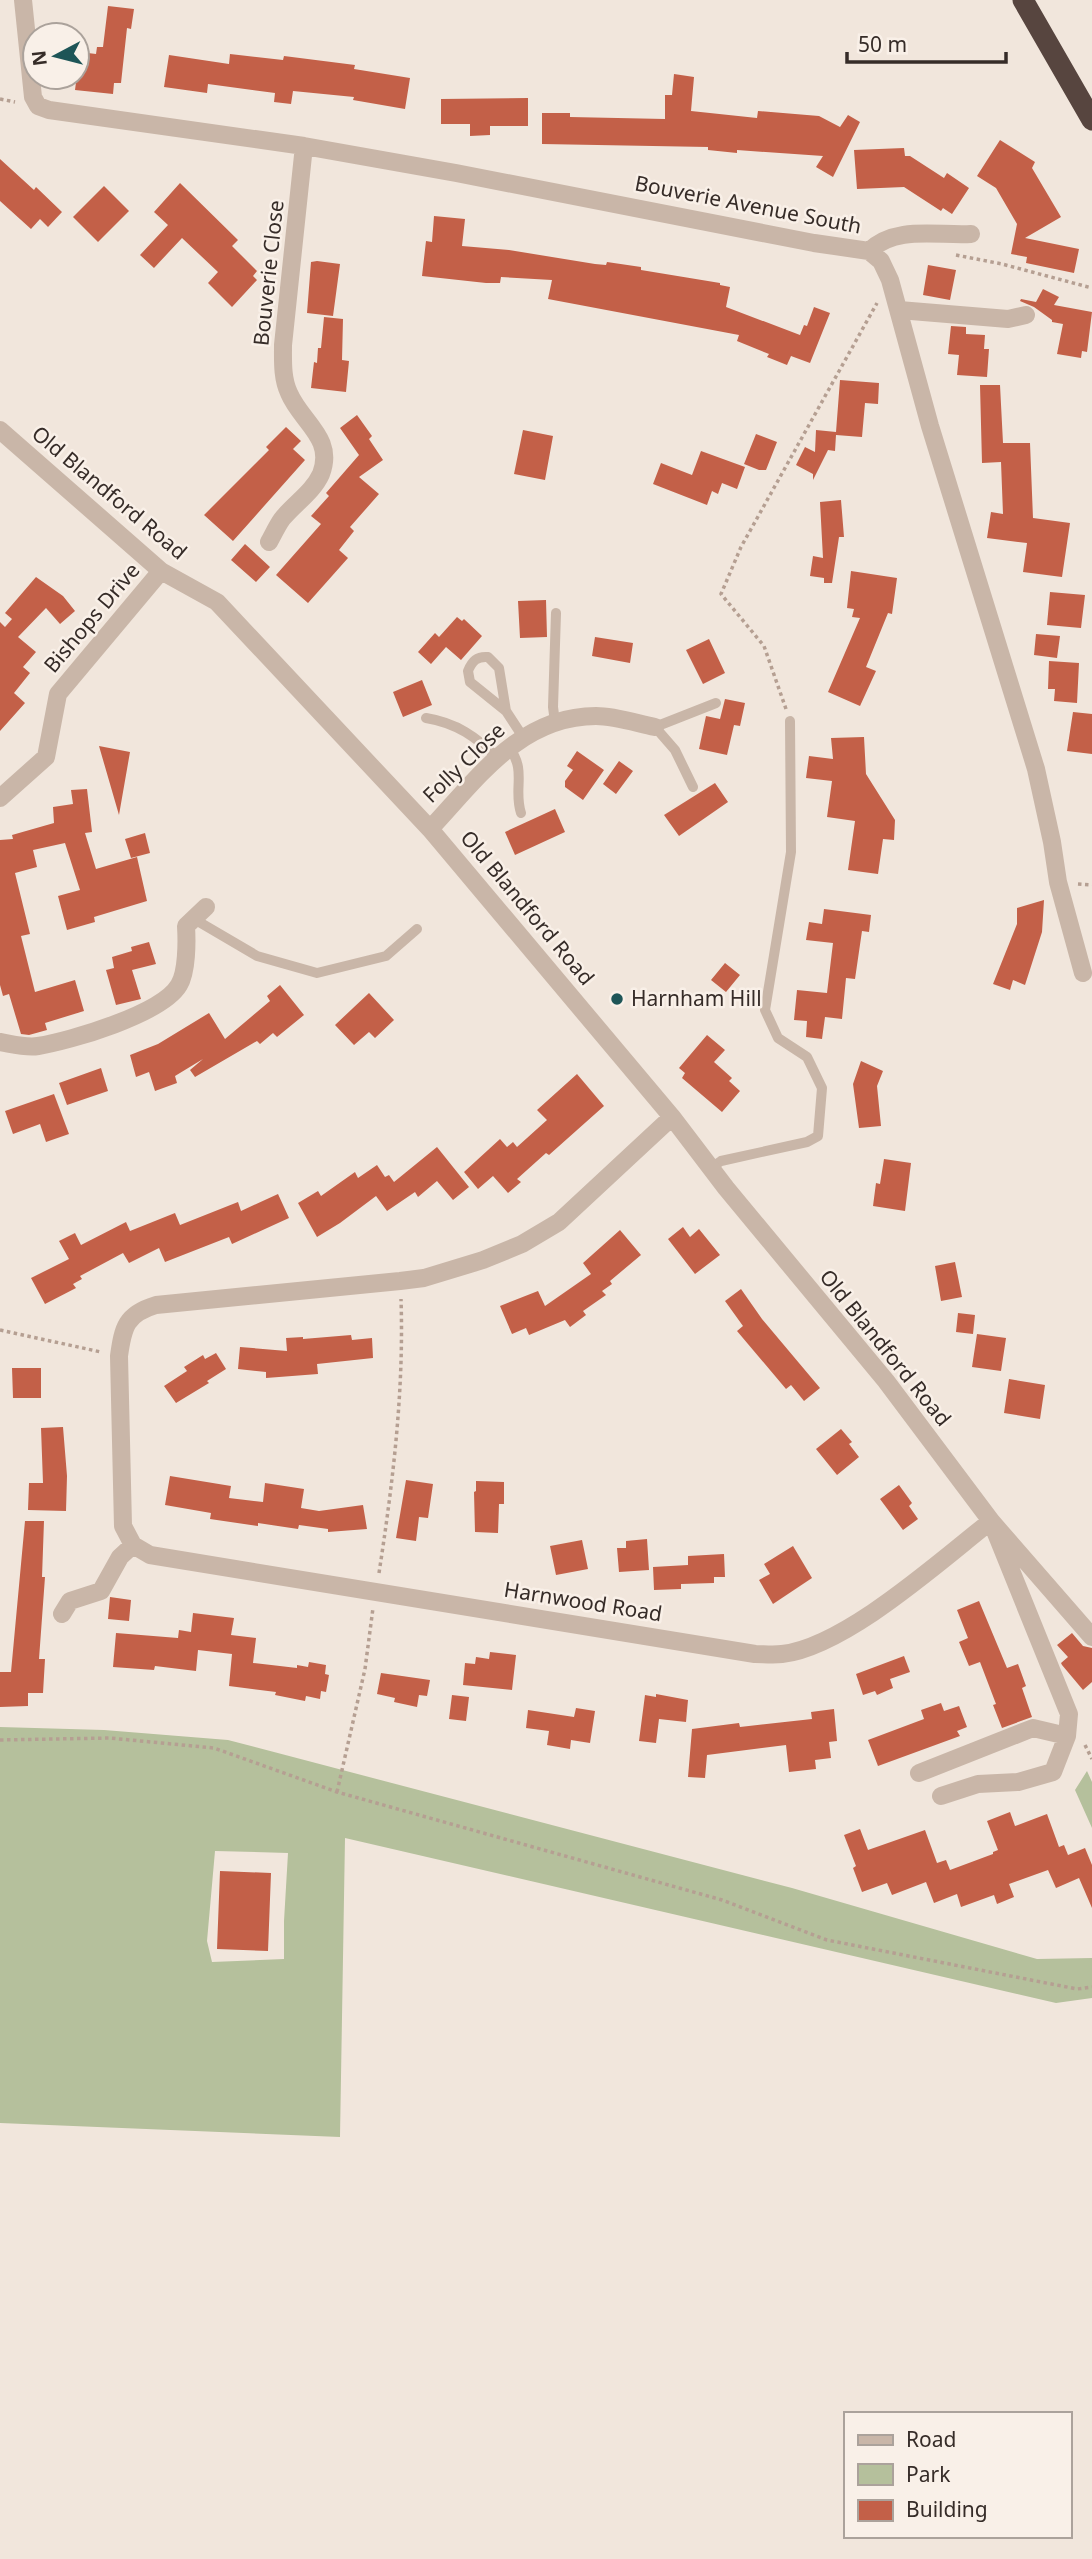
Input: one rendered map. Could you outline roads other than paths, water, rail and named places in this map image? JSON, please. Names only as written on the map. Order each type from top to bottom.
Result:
[{"type":"highway","points":[[1023,0],[1092,120]]},
{"type":"street","name":"Bouverie Avenue South","points":[[23,0],[31,85],[38,106],[73,114],[304,146],[869,251],[881,261],[890,280],[934,439],[1036,769],[1058,882],[1083,973]]},
{"type":"street","name":"Bouverie Close","points":[[269,542],[282,520],[319,478],[325,456],[324,446],[318,435],[289,394],[283,372],[283,345],[304,146]]},
{"type":"street","points":[[869,251],[878,243],[900,234],[971,234]]},
{"type":"street","points":[[899,310],[1008,319],[1026,315]]},
{"type":"street","name":"Old Blandford Road","points":[[0,430],[160,572],[217,602],[430,828],[672,1117],[886,1381],[991,1521],[1092,1637]]},
{"type":"street","name":"Bishops Drive","points":[[0,798],[46,757],[58,694],[160,572]]},
{"type":"street","name":"Folly Close","points":[[430,828],[510,748],[555,722],[597,716],[654,726]]},
{"type":"street","points":[[0,1042],[36,1046],[106,1027],[153,1008],[179,985],[187,950],[186,926],[200,913]]},
{"type":"street","points":[[62,1614],[70,1601],[102,1591],[120,1557],[133,1545],[123,1526],[119,1356],[122,1330],[132,1317],[141,1310],[156,1305],[400,1282],[424,1278],[483,1260],[522,1244],[559,1222],[672,1117]]},
{"type":"street","points":[[941,1796],[978,1784],[1018,1782],[1053,1772],[1067,1736],[1069,1714],[991,1521]]},
{"type":"street","name":"Harnwood Road","points":[[133,1545],[150,1555],[754,1654],[782,1654],[806,1648],[859,1622],[991,1521]]},
{"type":"street","points":[[919,1773],[1033,1728],[1067,1736]]},
{"type":"lane","points":[[555,722],[552,707],[556,613]]},
{"type":"lane","points":[[506,711],[470,682],[468,671],[478,657],[488,657],[499,668],[506,711],[510,748],[519,766],[518,804],[521,813]]},
{"type":"lane","points":[[693,787],[675,750],[654,726],[716,703]]},
{"type":"lane","points":[[426,718],[445,721],[510,748]]},
{"type":"lane","points":[[711,1168],[722,1161],[807,1142],[818,1136],[822,1088],[807,1057],[778,1038],[765,1010],[791,852],[790,721]]},
{"type":"lane","points":[[200,913],[257,956],[317,973],[386,956],[417,929]]},
{"type":"place","name":"Harnham Hill","points":[[617,999]]}]
